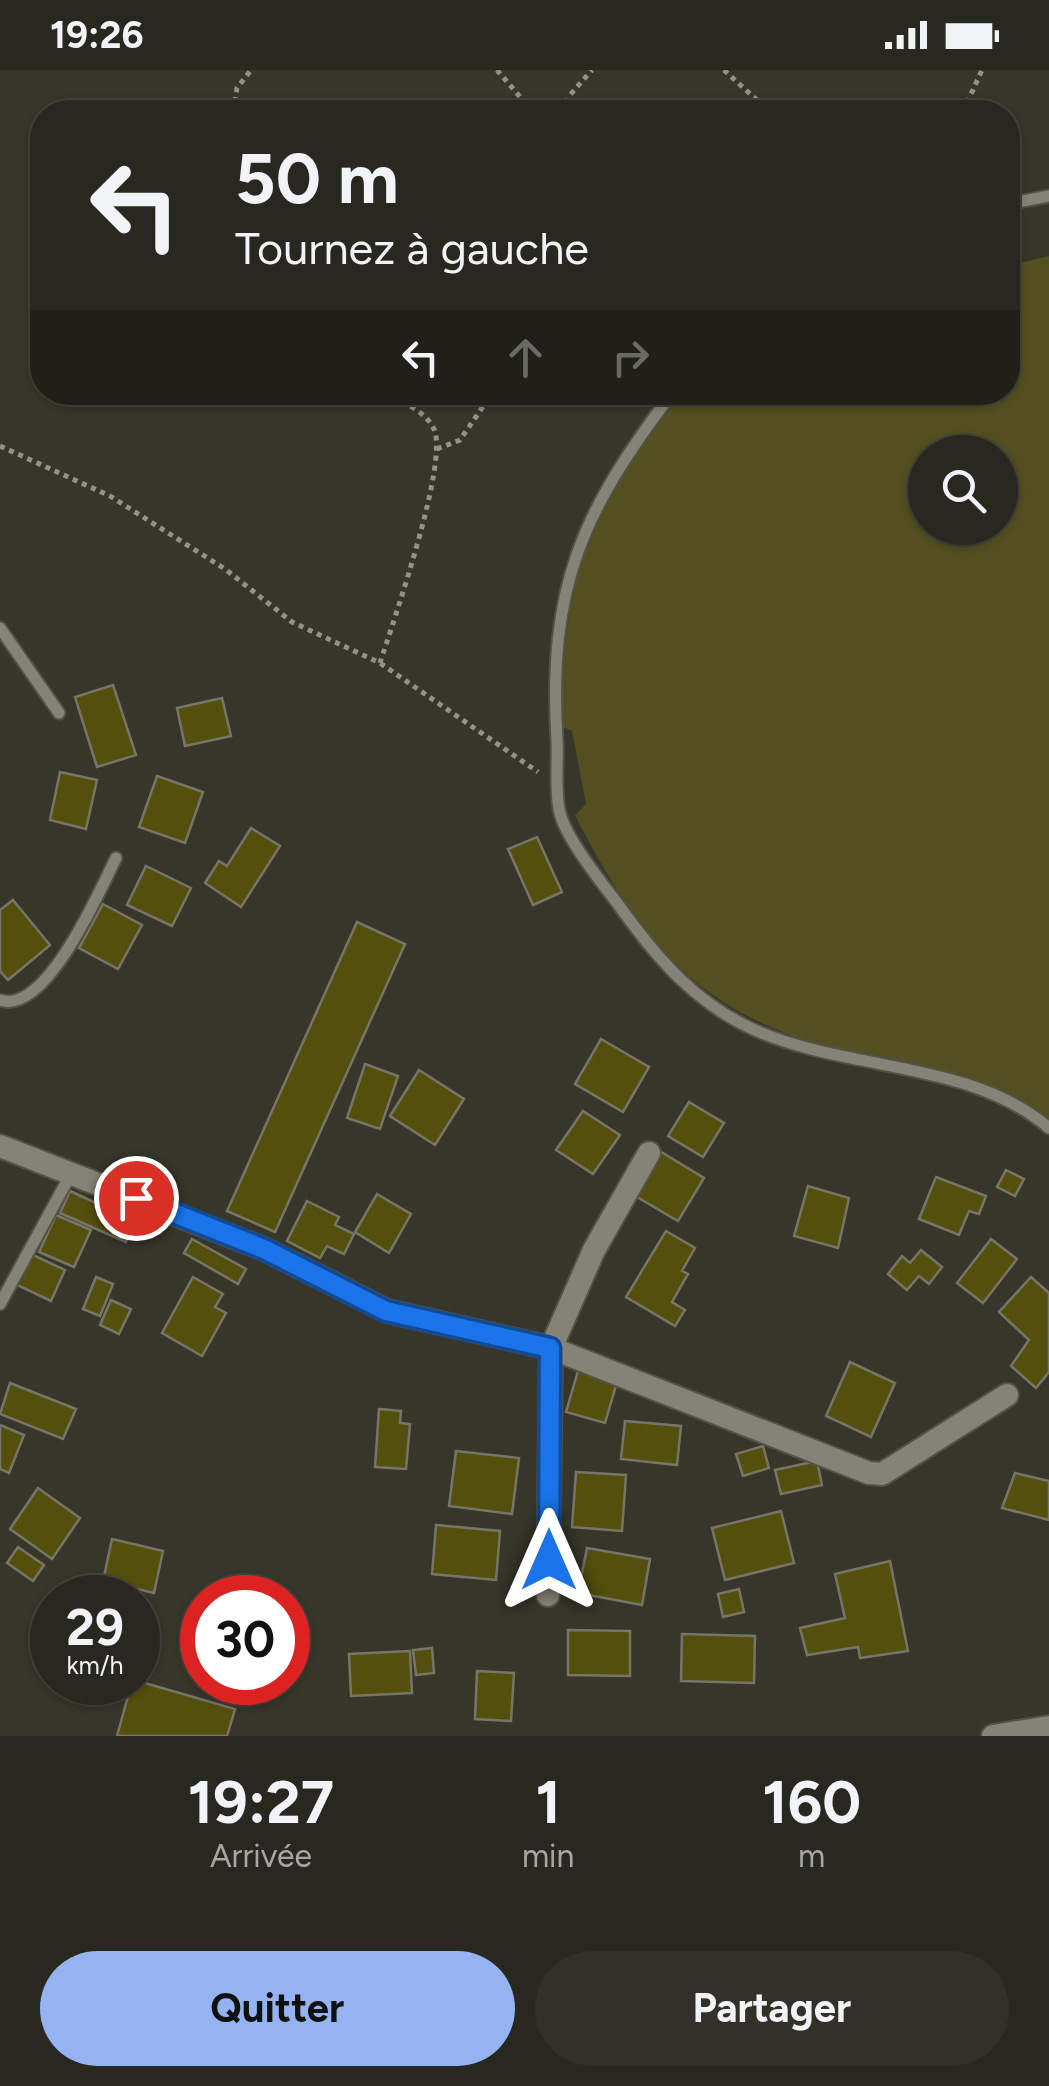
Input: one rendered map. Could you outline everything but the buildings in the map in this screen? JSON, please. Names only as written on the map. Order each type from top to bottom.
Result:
[{"type":"street","points":[[0,1146],[264,1249],[386,1311],[550,1348],[869,1474],[882,1474],[1008,1394]]},
{"type":"street","points":[[548,1595],[550,1348],[594,1250],[649,1153]]},
{"type":"street","points":[[994,1736],[1049,1727]]},
{"type":"lane","points":[[1020,202],[1049,196]]},
{"type":"lane","points":[[663,405],[628,451],[570,564],[553,672],[559,811],[594,871],[650,948],[696,994],[755,1030],[804,1049],[992,1093],[1032,1113],[1049,1128]]},
{"type":"lane","points":[[0,628],[59,713]]},
{"type":"lane","points":[[0,1000],[8,1002],[23,997],[72,949],[116,858]]},
{"type":"lane","points":[[0,1304],[72,1172]]},
{"type":"path","points":[[235,100],[237,88],[251,70]]},
{"type":"path","points":[[497,70],[523,100]]},
{"type":"path","points":[[567,100],[592,70]]},
{"type":"path","points":[[724,70],[757,100]]},
{"type":"path","points":[[968,100],[982,70]]},
{"type":"path","points":[[380,663],[416,551],[437,449],[436,432],[426,416],[407,405]]},
{"type":"path","points":[[437,449],[460,440],[484,405]]},
{"type":"path","points":[[0,446],[110,496],[226,570],[292,622],[380,663],[560,785]]},
{"type":"shaded area","points":[[1049,256],[1049,1119],[993,1089],[832,1049],[737,1010],[699,984],[665,953],[634,915],[575,815],[586,804],[572,731],[556,724],[571,604],[582,557],[620,479],[673,405],[1020,405],[1020,263]]},
{"type":"route","points":[[136,1198],[264,1249],[386,1311],[550,1348],[549,1560]]}]
